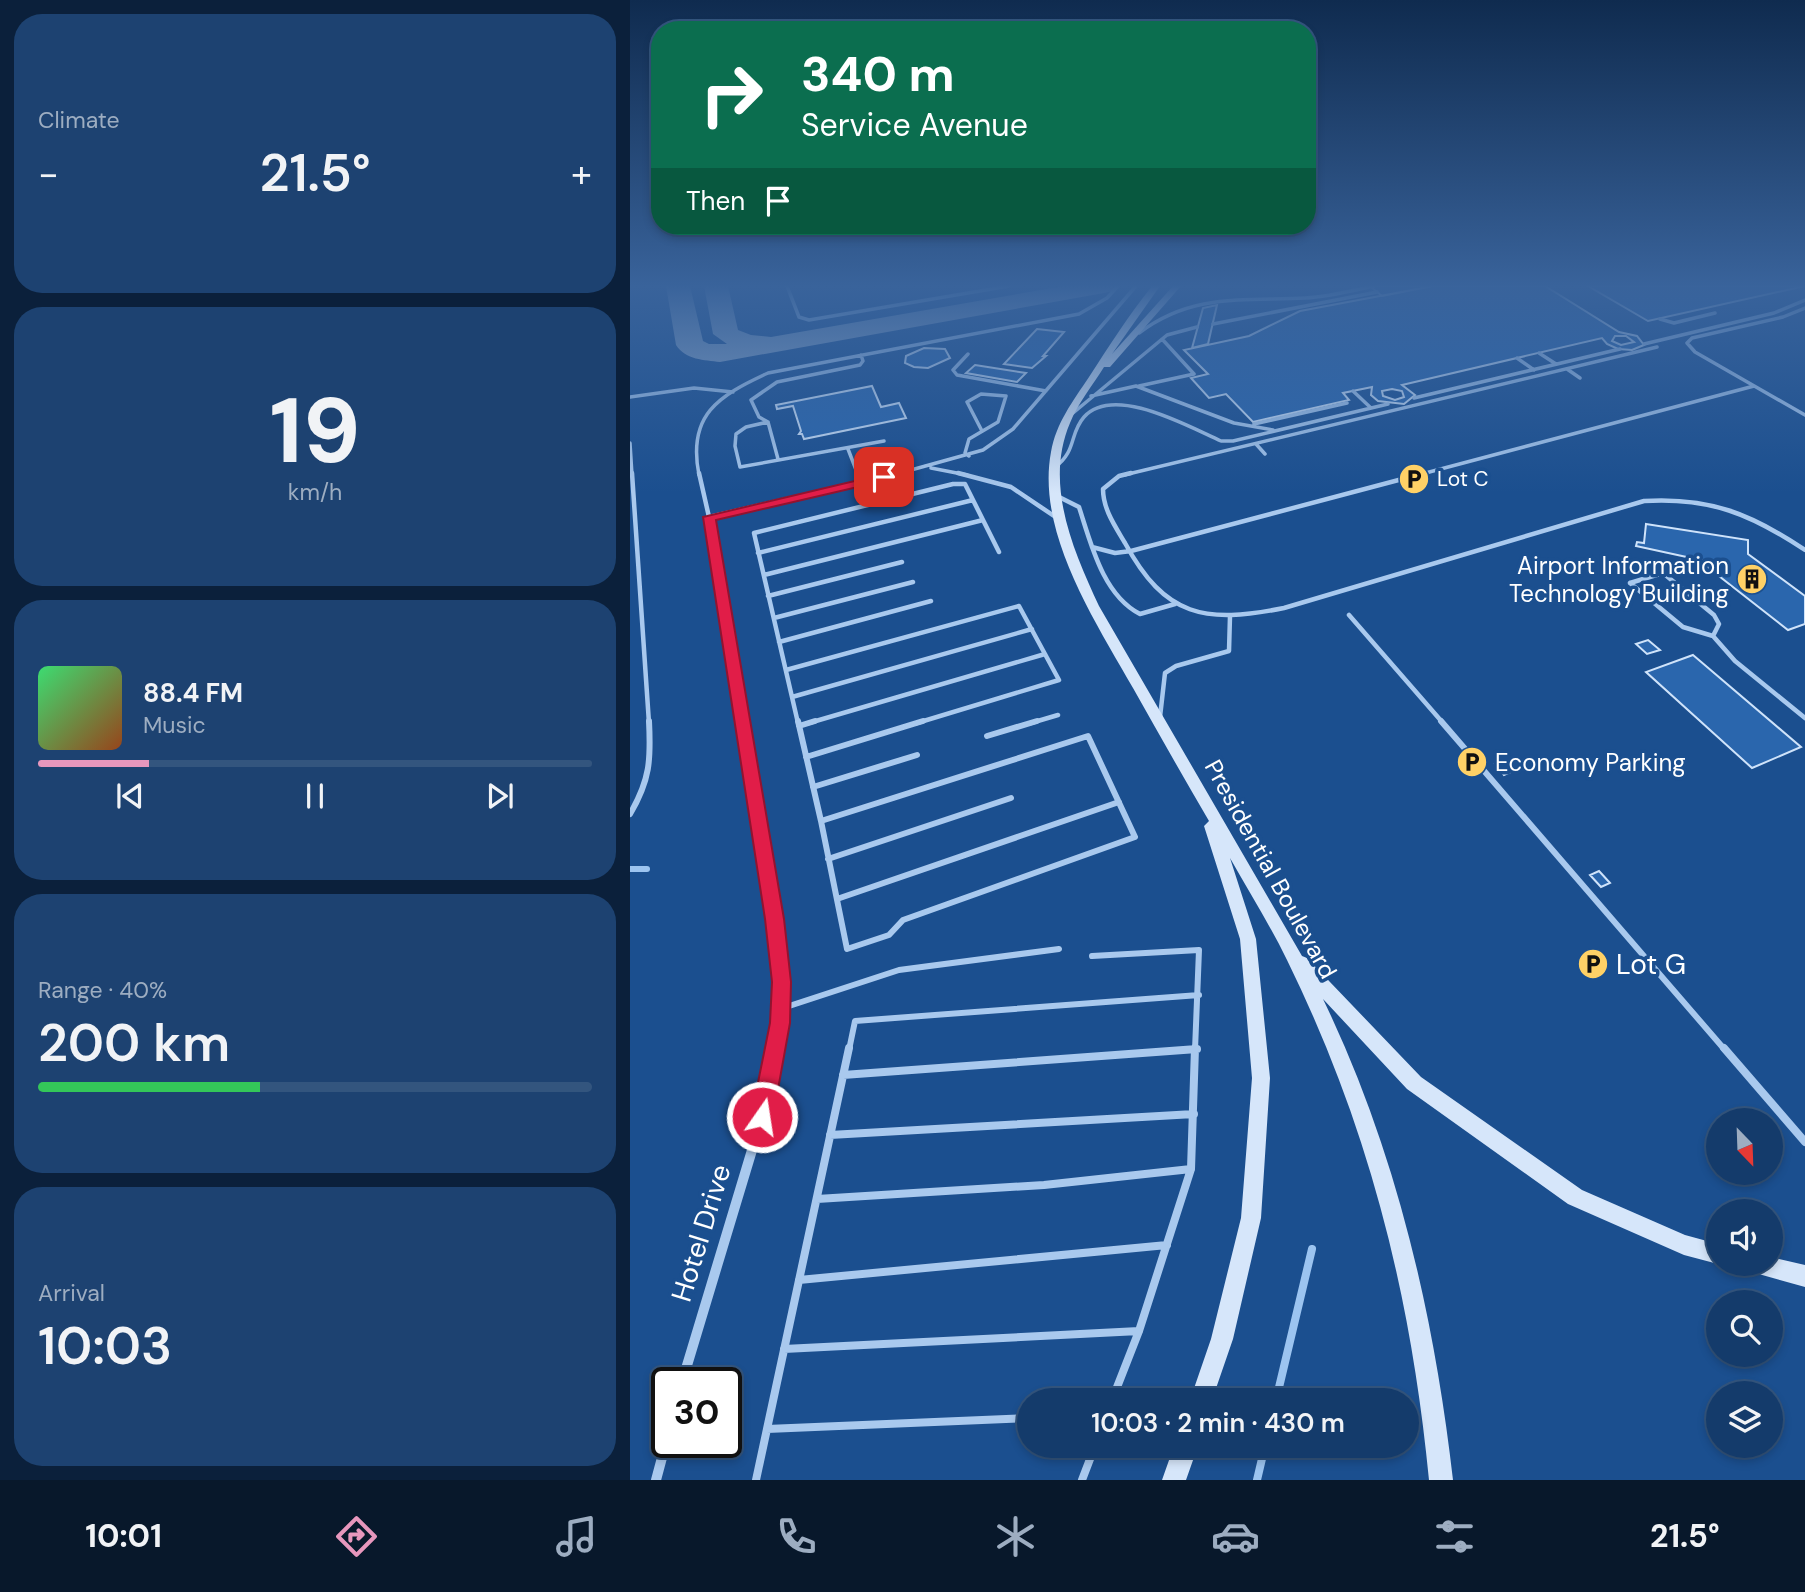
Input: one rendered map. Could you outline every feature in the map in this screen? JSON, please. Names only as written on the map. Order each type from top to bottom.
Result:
[{"type":"main road","name":"Presidential Boulevard","points":[[1089,391],[1108,355]]},
{"type":"main road","name":"Presidential Boulevard","points":[[1118,355],[1067,419],[1057,446],[1055,467],[1060,520],[1088,595],[1293,953],[1347,1074],[1377,1152],[1408,1266],[1432,1400],[1441,1480]]},
{"type":"main road","points":[[1205,801],[1248,939],[1261,1078],[1251,1218],[1222,1339],[1205,1388]]},
{"type":"main road","points":[[1293,953],[1414,1083],[1564,1189],[1684,1245],[1706,1251]]},
{"type":"main road","points":[[1783,1271],[1805,1276]]},
{"type":"main road","points":[[1174,1480],[1182,1458]]},
{"type":"street","name":"Hotel Drive","points":[[687,1367],[762,1117],[773,1068],[782,982],[775,919],[709,517]]},
{"type":"street","points":[[656,1480],[662,1458]]},
{"type":"lane","points":[[861,355],[768,373],[733,392],[705,417],[696,437],[709,517],[968,456],[996,443],[1013,429],[1077,355]]},
{"type":"lane","points":[[778,459],[768,422],[759,417],[751,400],[787,379],[860,365],[863,362],[861,355]]},
{"type":"lane","points":[[967,355],[953,370],[957,375],[1046,391]]},
{"type":"lane","points":[[1089,391],[1139,355]]},
{"type":"lane","points":[[1089,391],[1136,386],[1194,374],[1177,355]]},
{"type":"lane","points":[[1542,355],[1556,364]]},
{"type":"lane","points":[[1414,398],[1594,355]]},
{"type":"lane","points":[[1624,355],[1119,476],[1106,483],[1101,494],[1103,503],[1149,583],[1175,604],[1206,613],[1230,616],[1284,608],[1644,500],[1675,497],[1723,505],[1769,525],[1805,550]]},
{"type":"lane","points":[[1700,355],[1805,415]]},
{"type":"lane","points":[[1517,358],[1534,370]]},
{"type":"lane","points":[[1567,369],[1580,378]]},
{"type":"lane","points":[[1136,386],[1249,425],[1276,430]]},
{"type":"lane","points":[[1092,547],[1115,553],[1131,551],[1754,386]]},
{"type":"lane","points":[[630,397],[683,387],[716,387],[733,392]]},
{"type":"lane","points":[[1353,391],[1372,408]]},
{"type":"lane","points":[[968,456],[965,453],[970,439],[998,422],[1006,396],[981,394],[967,402],[982,431]]},
{"type":"lane","points":[[1249,425],[1346,402],[1356,412]]},
{"type":"lane","points":[[1055,467],[1070,457],[1083,419],[1091,410],[1117,403],[1129,404],[1221,440],[1388,404]]},
{"type":"lane","points":[[768,422],[743,427],[733,435],[732,441],[740,467],[884,441]]},
{"type":"lane","points":[[630,443],[651,756],[645,789],[630,814]]},
{"type":"lane","points":[[1256,443],[1265,454]]},
{"type":"lane","points":[[848,449],[861,482]]},
{"type":"lane","points":[[928,467],[993,480],[1011,487],[1060,520]]},
{"type":"lane","points":[[821,821],[1088,736],[1135,836],[903,920],[889,935],[847,950],[821,821],[754,533],[953,484],[965,484],[999,552]]},
{"type":"lane","points":[[1057,496],[1079,507],[1092,547],[1123,606],[1140,614],[1175,604]]},
{"type":"lane","points":[[758,553],[973,500]]},
{"type":"lane","points":[[764,575],[983,520]]},
{"type":"lane","points":[[768,596],[902,562]]},
{"type":"lane","points":[[1713,636],[1719,624],[1714,615],[1663,573],[1630,583],[1683,627],[1713,636],[1735,661],[1805,718]]},
{"type":"lane","points":[[774,618],[913,582]]},
{"type":"lane","points":[[779,642],[931,601]]},
{"type":"lane","points":[[786,670],[1019,606],[1059,680],[806,757]]},
{"type":"lane","points":[[1349,615],[1805,1142]]},
{"type":"lane","points":[[1159,723],[1165,673],[1176,666],[1229,651],[1227,638],[1230,616]]},
{"type":"lane","points":[[792,697],[1032,629]]},
{"type":"lane","points":[[799,726],[1045,654]]},
{"type":"lane","points":[[987,736],[1058,715]]},
{"type":"lane","points":[[813,787],[917,755]]},
{"type":"lane","points":[[828,859],[1012,798]]},
{"type":"lane","points":[[837,899],[1119,802]]},
{"type":"lane","points":[[780,1009],[900,970],[1059,949]]},
{"type":"lane","points":[[1092,956],[1199,950],[1198,1049],[1191,1169],[1139,1331],[1117,1388]]},
{"type":"lane","points":[[756,1480],[855,1021],[1199,995]]},
{"type":"lane","points":[[843,1075],[1198,1049]]},
{"type":"lane","points":[[830,1135],[1194,1114]]},
{"type":"lane","points":[[817,1199],[1044,1185],[1191,1169]]},
{"type":"lane","points":[[799,1280],[1167,1245]]},
{"type":"lane","points":[[784,1349],[1139,1331]]},
{"type":"lane","points":[[767,1429],[1017,1419]]},
{"type":"lane","points":[[1082,1480],[1090,1458]]},
{"type":"building","points":[[948,355],[950,358],[928,368],[905,363],[906,356]]},
{"type":"building","points":[[1012,355],[1046,356],[1032,368],[1004,364]]},
{"type":"building","points":[[1189,355],[1529,355],[1402,385],[1415,395],[1404,404],[1378,401],[1371,395],[1372,387],[1343,393],[1349,400],[1253,422],[1226,394],[1209,398],[1191,378],[1208,374]],"holes":[[[1382,391],[1402,391],[1404,397],[1395,400],[1383,396]]]},
{"type":"building","points":[[975,365],[1026,373],[1017,382],[966,373]]},
{"type":"building","points":[[872,386],[881,407],[899,403],[906,418],[804,439],[802,434],[799,434],[801,431],[793,406],[777,409],[776,405]]},
{"type":"building","name":"Airport Information Technology Building","points":[[1646,524],[1748,540],[1748,554],[1805,596],[1805,624],[1788,630],[1701,562],[1705,561],[1636,546],[1637,542],[1644,543]]},
{"type":"building","points":[[1648,640],[1660,650],[1647,654],[1636,644]]},
{"type":"building","points":[[1693,655],[1801,747],[1752,768],[1646,672]]},
{"type":"building","points":[[1503,761],[1513,771],[1504,775],[1495,764]]},
{"type":"building","points":[[1599,871],[1610,883],[1601,887],[1590,875]]},
{"type":"waterway","points":[[630,869],[647,869]]},
{"type":"waterway","points":[[1279,1388],[1312,1249]]},
{"type":"waterway","points":[[1257,1480],[1262,1458]]},
{"type":"place","name":"Lot C","points":[[1414,479]]},
{"type":"place","name":"Airport Information Technology Building","points":[[1752,579]]},
{"type":"place","name":"Economy Parking","points":[[1472,762]]},
{"type":"place","name":"Lot G","points":[[1593,964]]},
{"type":"route","points":[[762,1117],[780,1023],[782,982],[775,919],[709,517],[884,477]]}]
